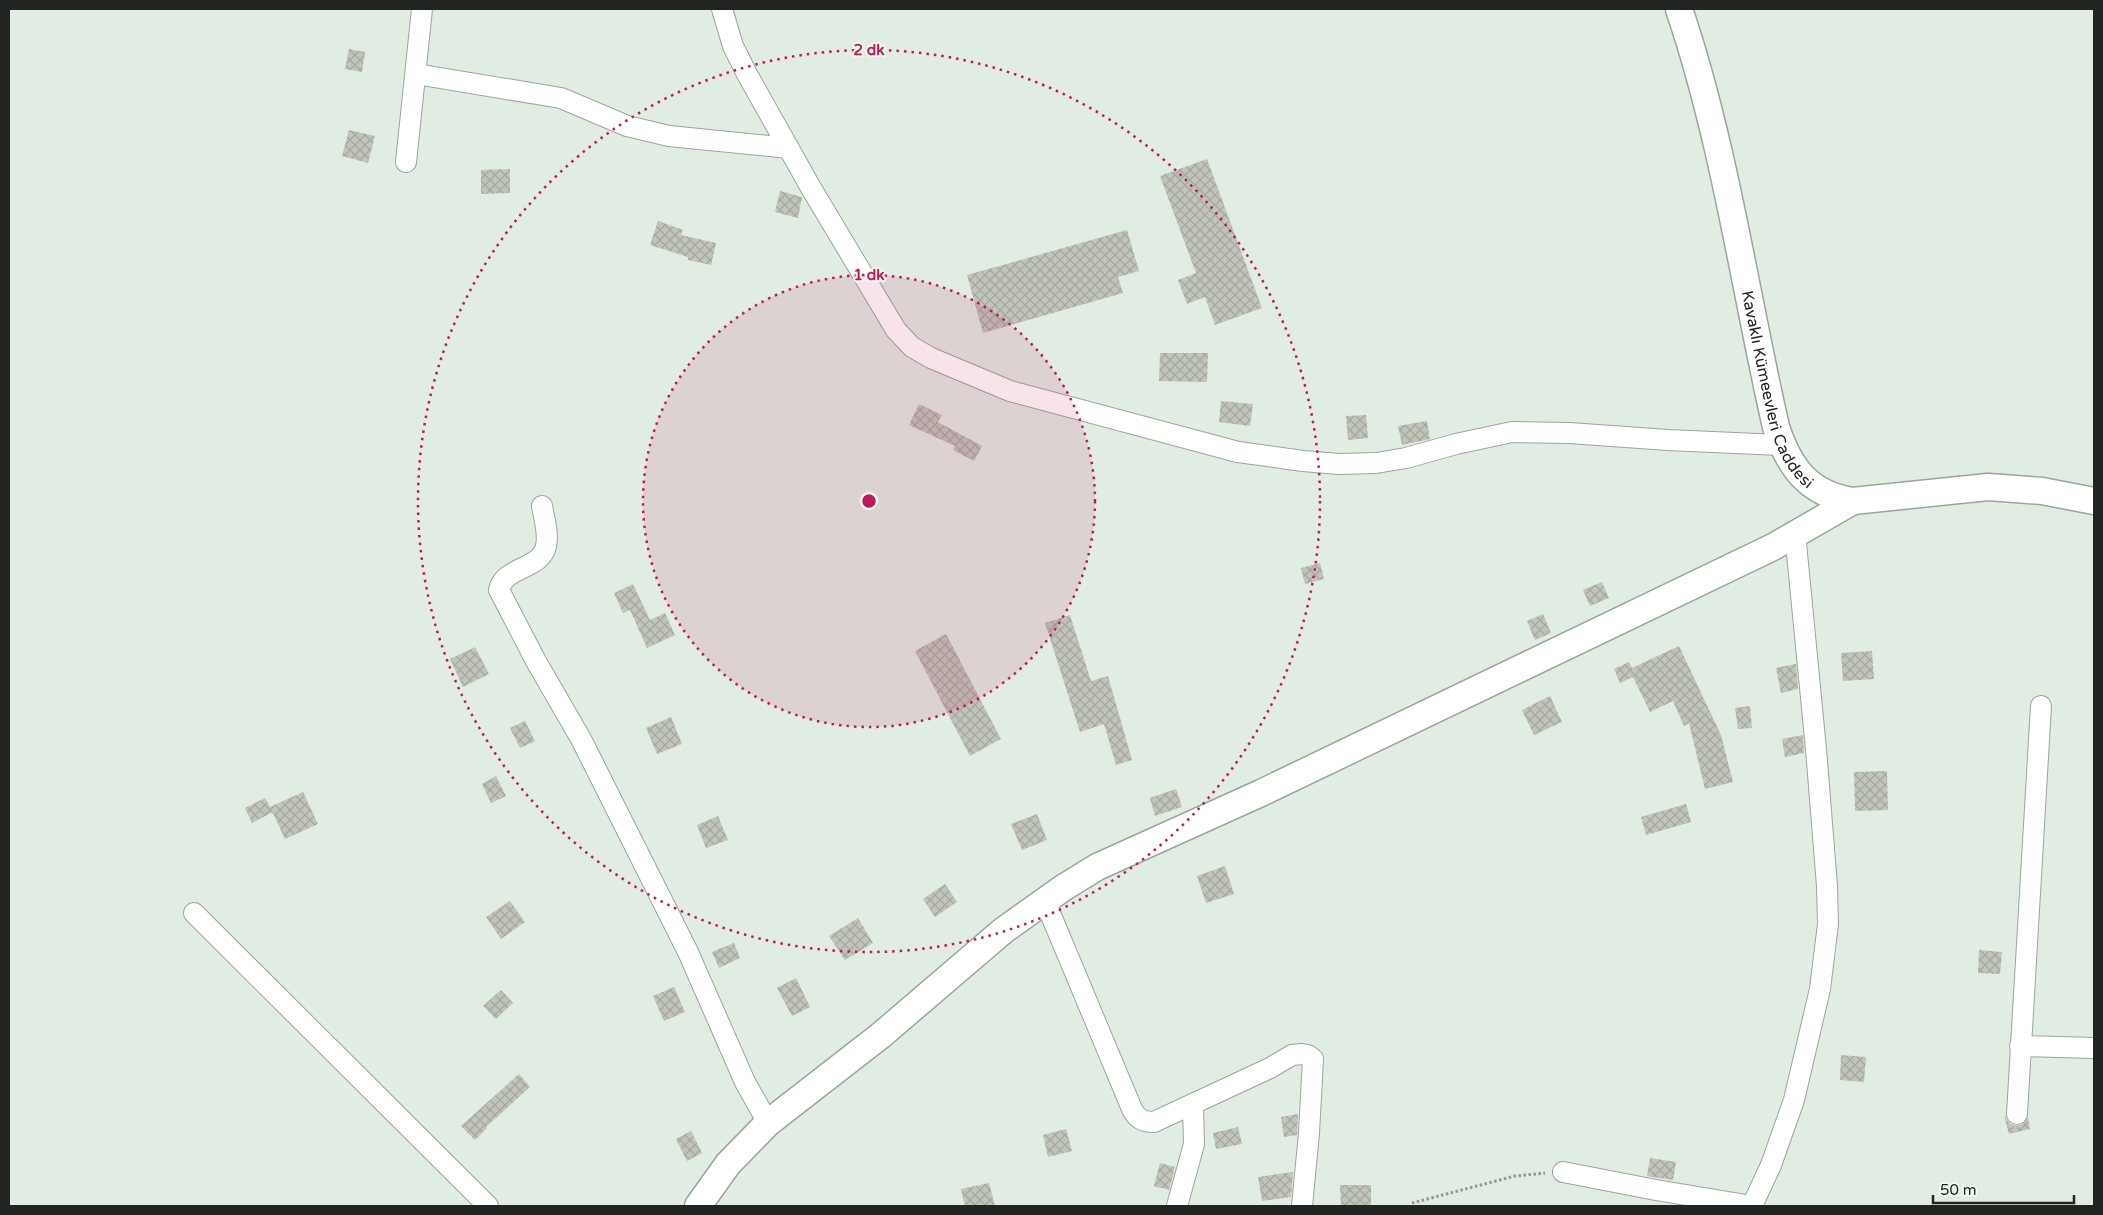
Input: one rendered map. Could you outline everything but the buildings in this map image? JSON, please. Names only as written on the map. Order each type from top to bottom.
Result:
[{"type":"street","points":[[406,162],[422,9]]},
{"type":"street","points":[[722,9],[733,46],[864,279],[901,338],[912,347],[932,358],[1010,391],[1238,452],[1339,464],[1406,458],[1456,444],[1512,432],[1569,433],[1782,445]]},
{"type":"street","name":"Kavaklı Kümeevleri Caddesi","points":[[1679,9],[1699,73],[1720,156],[1769,396],[1782,445],[1792,465],[1803,478],[1820,491],[1852,501],[1988,487],[2042,491],[2094,501]]},
{"type":"street","points":[[416,74],[561,98],[627,126],[669,136],[789,148]]},
{"type":"street","points":[[698,1206],[728,1164],[768,1123],[880,1036],[1004,930],[1097,867],[1261,793],[1773,547],[1852,501]]},
{"type":"street","points":[[542,506],[547,544],[545,551],[533,562],[508,576],[500,585],[499,590],[537,663],[581,739],[688,952],[744,1082],[768,1123]]},
{"type":"street","points":[[1563,1172],[1752,1206],[1771,1164],[1797,1092],[1820,989],[1828,924],[1818,768],[1795,533]]},
{"type":"street","points":[[2017,1114],[2041,706]]},
{"type":"street","points":[[1045,901],[1136,1116],[1146,1122],[1154,1122],[1193,1104],[1270,1068],[1292,1054],[1308,1055],[1313,1060],[1314,1070],[1302,1206]]},
{"type":"street","points":[[194,913],[488,1206]]},
{"type":"street","points":[[2020,1046],[2094,1048]]},
{"type":"street","points":[[1177,1206],[1194,1144],[1193,1104]]},
{"type":"path","points":[[1412,1203],[1514,1176],[1563,1172]]}]
